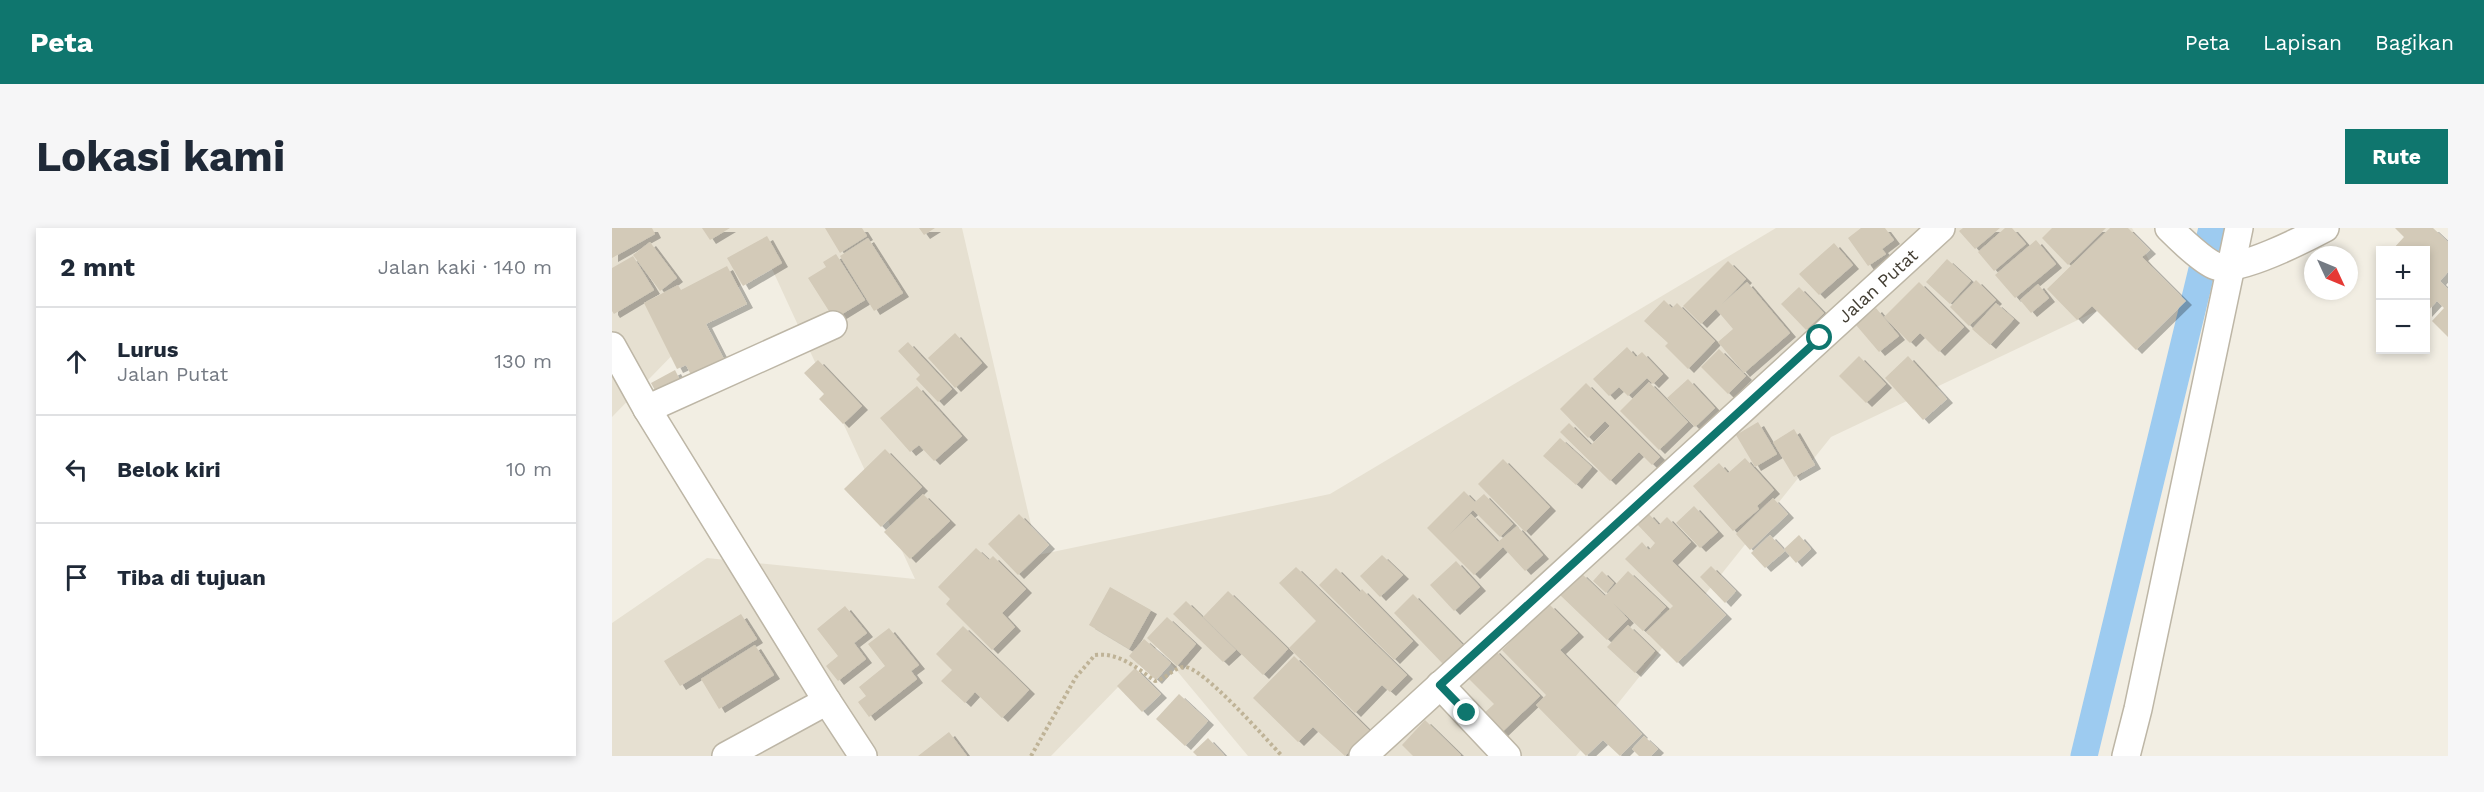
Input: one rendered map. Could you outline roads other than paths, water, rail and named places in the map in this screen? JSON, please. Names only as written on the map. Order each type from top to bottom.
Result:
[{"type":"street","name":"Jalan Putat","points":[[1363,756],[1941,228]]},
{"type":"street","points":[[2126,756],[2138,709],[2223,267],[2239,228]]},
{"type":"street","points":[[2223,267],[2284,249],[2325,228]]},
{"type":"street","points":[[2175,234],[2223,267]]},
{"type":"street","points":[[648,409],[833,325]]},
{"type":"street","points":[[612,346],[826,701],[863,756]]},
{"type":"street","points":[[1440,685],[1506,756]]},
{"type":"street","points":[[726,756],[826,701]]},
{"type":"waterway","points":[[2084,756],[2212,228]]}]
